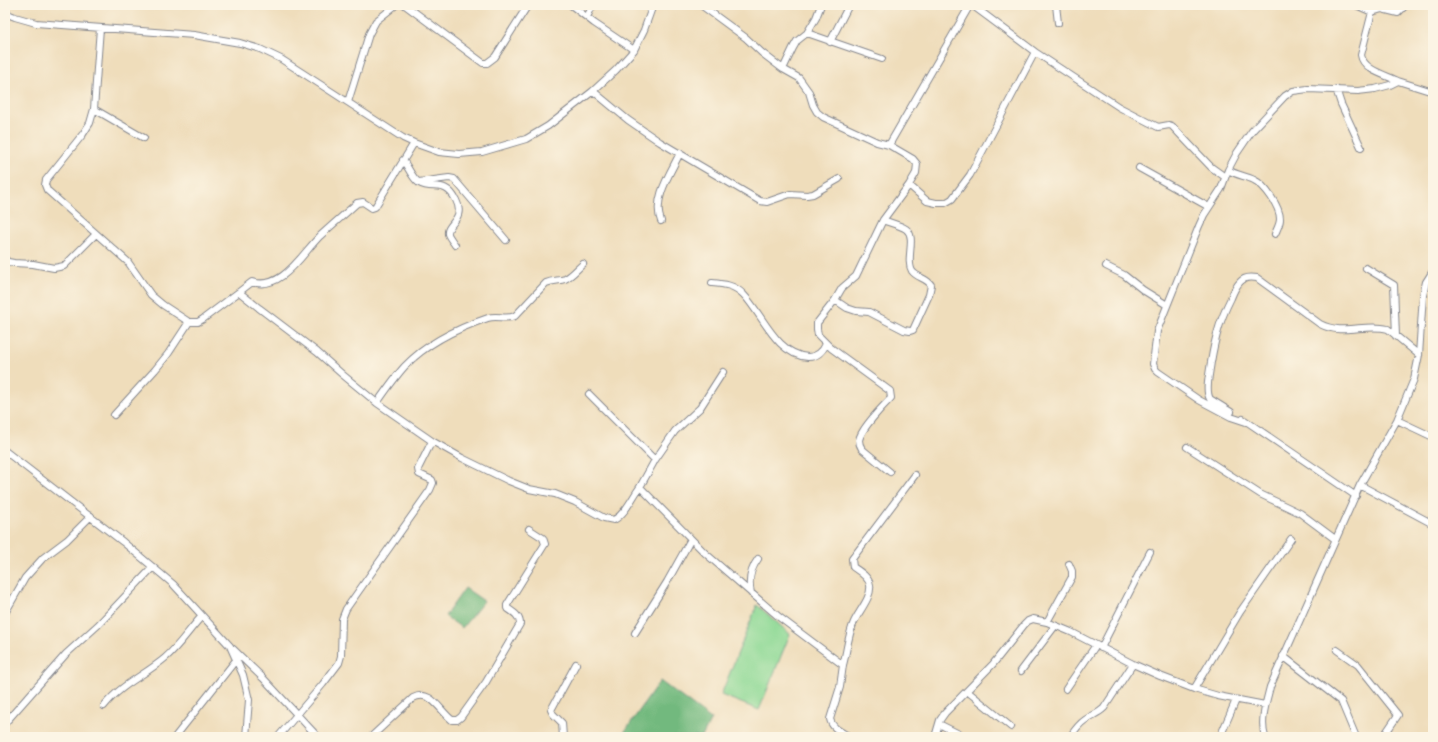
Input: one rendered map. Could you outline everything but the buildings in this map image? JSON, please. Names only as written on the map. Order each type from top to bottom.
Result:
[{"type":"street","points":[[348,102],[369,34],[376,20],[396,5]]},
{"type":"street","points":[[405,5],[483,63],[487,63],[495,57],[528,5]]},
{"type":"street","points":[[571,5],[634,50]]},
{"type":"street","points":[[587,17],[594,5]]},
{"type":"street","points":[[5,13],[36,23],[194,35],[240,43],[260,49],[281,59],[403,138],[439,152],[459,154],[482,152],[526,139],[548,126],[593,91],[616,70],[634,50],[644,30],[653,5]]},
{"type":"street","points":[[702,5],[746,38],[762,53],[783,69],[794,74],[809,92],[813,105],[817,112],[823,117],[877,142],[889,145],[913,159],[917,164],[916,173],[883,220],[856,276],[842,288],[835,300],[817,323],[818,335],[826,344],[848,362],[890,391],[891,398],[866,427],[859,440],[862,449],[890,472]]},
{"type":"street","points":[[783,69],[797,41],[807,33],[816,18],[821,5]]},
{"type":"street","points":[[830,42],[849,5]]},
{"type":"street","points":[[889,145],[971,5],[1035,52],[1119,107],[1158,128],[1169,125],[1172,126],[1211,167],[1226,177]]},
{"type":"street","points":[[1056,5],[1058,23]]},
{"type":"street","points":[[1356,5],[1372,12],[1382,9],[1398,13],[1406,5]]},
{"type":"street","points":[[1372,12],[1361,55],[1362,61],[1366,66],[1398,81],[1433,92]]},
{"type":"street","points":[[100,28],[94,109],[90,123],[46,180],[45,185],[47,190],[96,234],[110,244],[128,262],[151,295],[163,305],[189,322],[198,322],[203,319],[252,282],[262,284],[269,283],[287,273],[319,237],[357,203],[363,202],[372,208],[375,207],[414,143]]},
{"type":"street","points":[[807,33],[882,59]]},
{"type":"street","points":[[909,184],[927,201],[945,203],[952,199],[970,175],[1035,52]]},
{"type":"street","points":[[1246,422],[1231,417],[1199,400],[1166,378],[1155,369],[1153,364],[1157,332],[1199,226],[1221,189],[1228,170],[1237,153],[1252,131],[1285,96],[1300,89],[1336,89],[1358,91],[1375,89],[1398,81]]},
{"type":"street","points":[[1336,89],[1341,104],[1361,147]]},
{"type":"street","points":[[593,91],[660,142],[760,201],[767,202],[790,194],[813,194],[839,179]]},
{"type":"street","points":[[94,109],[144,138]]},
{"type":"street","points":[[661,221],[658,215],[658,203],[664,185],[680,153]]},
{"type":"street","points":[[403,160],[418,182],[446,189],[451,192],[457,201],[459,209],[458,215],[448,234],[455,244]]},
{"type":"street","points":[[1139,168],[1209,207]]},
{"type":"street","points":[[1228,170],[1259,183],[1276,205],[1280,217],[1279,224],[1274,234]]},
{"type":"street","points":[[418,182],[449,178],[454,179],[506,240]]},
{"type":"street","points":[[835,300],[847,308],[856,311],[869,312],[904,330],[913,330],[929,295],[931,285],[912,271],[909,256],[911,237],[909,232],[883,220]]},
{"type":"street","points":[[5,258],[8,262],[58,268],[64,266],[96,234]]},
{"type":"street","points":[[377,403],[406,366],[422,350],[464,326],[493,316],[511,318],[515,316],[546,283],[566,279],[583,264]]},
{"type":"street","points":[[1106,266],[1124,274],[1143,290],[1167,305]]},
{"type":"street","points":[[1366,268],[1394,285],[1396,336]]},
{"type":"street","points":[[1265,737],[1263,730],[1265,705],[1283,656],[1360,485],[1397,420],[1414,379],[1419,355],[1423,295],[1426,282],[1433,271]]},
{"type":"street","points":[[1356,496],[1210,399],[1208,391],[1212,352],[1222,317],[1236,288],[1244,279],[1252,277],[1257,278],[1320,324],[1328,328],[1345,330],[1381,327],[1388,329],[1419,355]]},
{"type":"street","points":[[712,283],[725,284],[734,287],[743,294],[779,342],[788,350],[806,357],[813,357],[821,351],[826,344]]},
{"type":"street","points":[[239,292],[317,352],[342,375],[377,403],[432,441],[462,458],[509,481],[529,489],[554,494],[610,520],[614,520],[619,517],[640,487],[655,460],[675,431],[700,408],[723,372]]},
{"type":"street","points":[[114,415],[168,354],[189,322]]},
{"type":"street","points":[[589,394],[655,460]]},
{"type":"street","points":[[1397,420],[1433,437]]},
{"type":"street","points":[[278,737],[339,663],[341,656],[342,618],[346,609],[432,487],[432,480],[419,474],[418,469],[432,441]]},
{"type":"street","points":[[1187,447],[1260,494],[1300,513],[1335,538]]},
{"type":"street","points":[[5,450],[91,516],[173,584],[230,646],[263,678],[318,737]]},
{"type":"street","points":[[850,737],[835,728],[831,724],[830,719],[840,687],[843,665],[853,623],[867,598],[871,586],[870,582],[865,576],[853,567],[852,559],[915,475]]},
{"type":"street","points":[[1360,485],[1433,524]]},
{"type":"street","points":[[640,487],[705,553],[779,617],[843,665]]},
{"type":"street","points":[[5,613],[25,578],[43,558],[67,540],[91,516]]},
{"type":"street","points":[[371,737],[413,698],[420,695],[425,695],[434,701],[452,720],[456,720],[461,717],[486,682],[520,624],[517,616],[507,608],[507,605],[545,544],[542,538],[529,529]]},
{"type":"street","points":[[635,633],[667,582],[691,539]]},
{"type":"street","points":[[1194,689],[1240,612],[1291,539]]},
{"type":"street","points":[[1066,689],[1098,647],[1150,552]]},
{"type":"street","points":[[751,593],[749,580],[758,559]]},
{"type":"street","points":[[1047,622],[1072,577],[1072,571],[1069,564]]},
{"type":"street","points":[[5,723],[66,654],[98,624],[153,567]]},
{"type":"street","points":[[104,706],[119,690],[164,659],[176,648],[202,616]]},
{"type":"street","points":[[935,737],[939,724],[945,713],[993,664],[1028,621],[1034,619],[1047,622],[1071,632],[1133,664],[1194,689],[1236,700],[1265,705]]},
{"type":"street","points":[[1021,671],[1055,626]]},
{"type":"street","points":[[230,646],[242,676],[249,700],[246,737]]},
{"type":"street","points":[[1337,650],[1358,665],[1398,715],[1383,737]]},
{"type":"street","points":[[1283,656],[1341,701],[1356,737]]},
{"type":"street","points":[[175,737],[236,660]]},
{"type":"street","points":[[563,737],[562,723],[551,710],[576,664]]},
{"type":"street","points":[[1070,737],[1085,719],[1100,712],[1104,708],[1133,664]]},
{"type":"street","points":[[967,691],[1011,727]]},
{"type":"street","points":[[1220,737],[1236,700]]},
{"type":"street","points":[[939,724],[965,737]]},
{"type":"green space","points":[[465,588],[484,601],[462,628],[445,616]]},
{"type":"green space","points":[[757,605],[790,634],[759,710],[721,695]]},
{"type":"green space","points":[[660,681],[711,719],[702,737],[621,737]]}]
